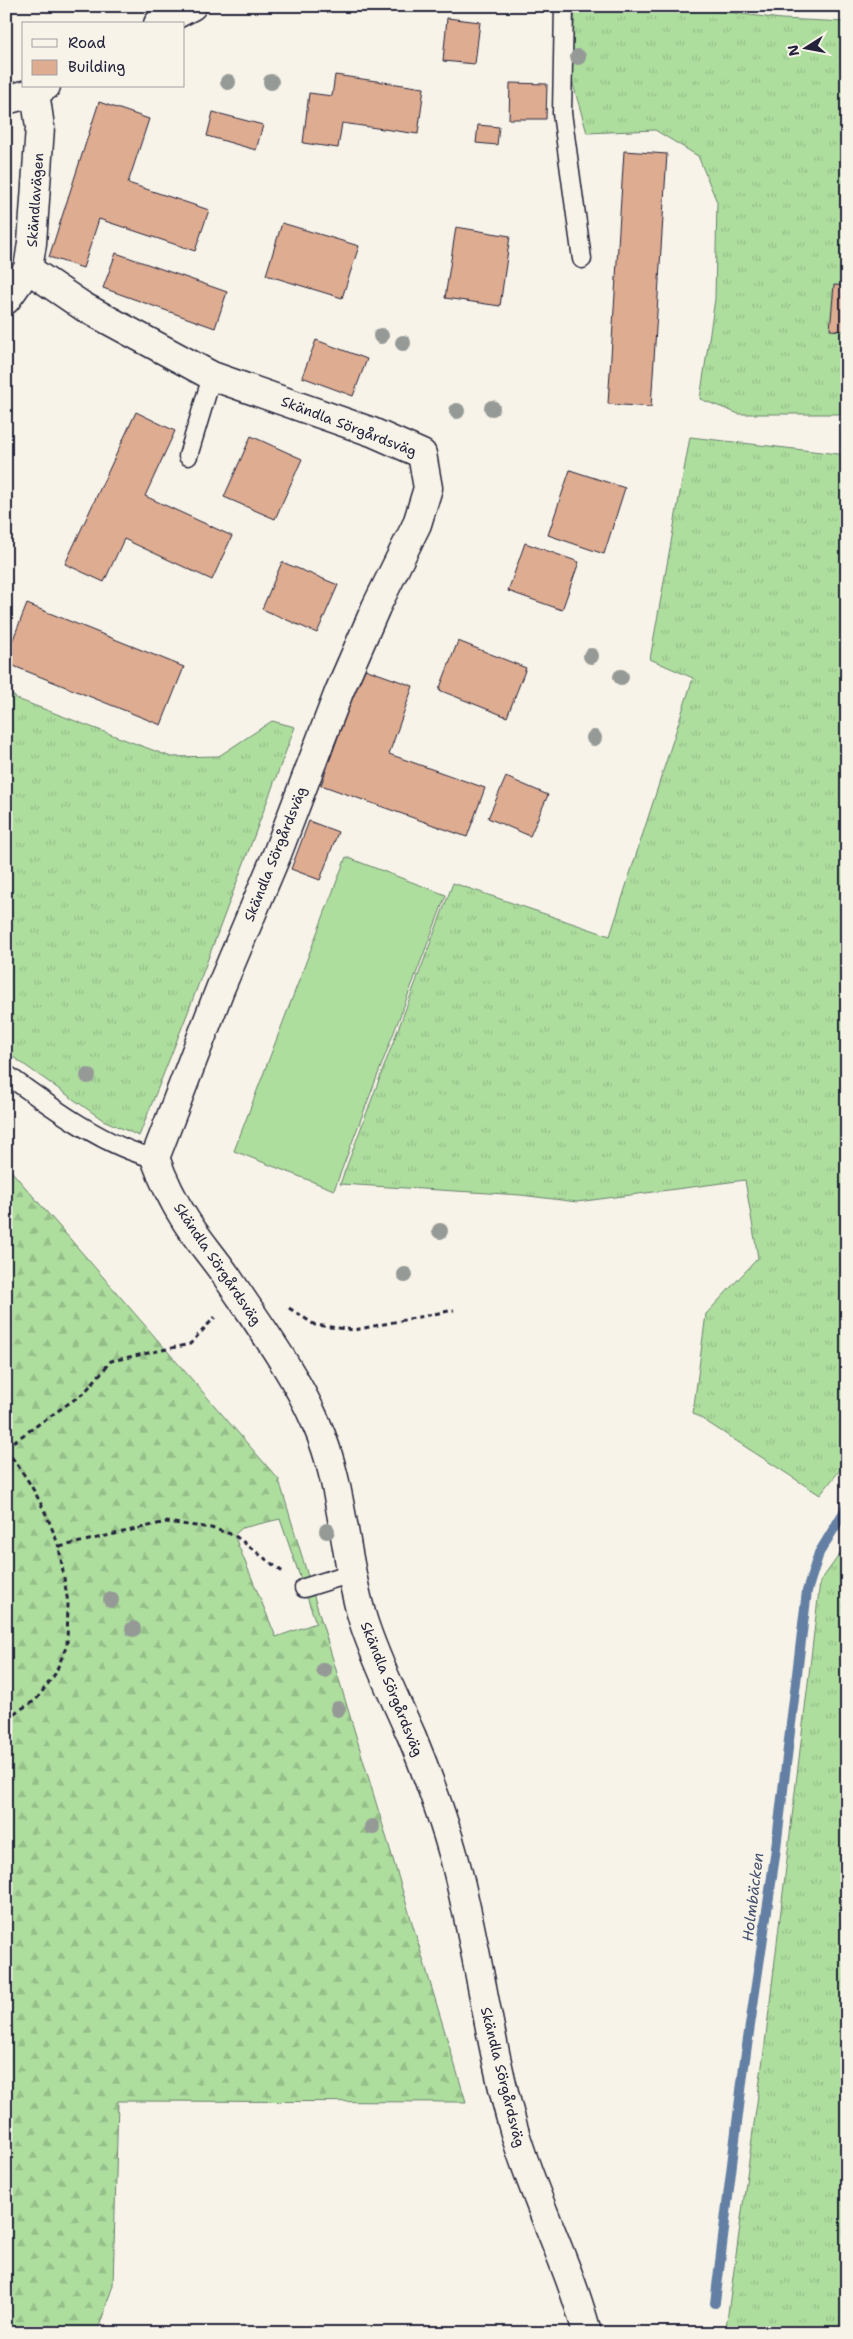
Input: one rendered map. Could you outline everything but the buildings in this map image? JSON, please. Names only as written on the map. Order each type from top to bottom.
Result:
[{"type":"street","points":[[162,22],[192,6]]},
{"type":"street","points":[[6,100],[40,89]]},
{"type":"street","name":"Skändlavägen","points":[[6,300],[28,269],[32,243],[40,127],[40,89]]},
{"type":"street","name":"Skändla Sörgårdsväg","points":[[28,269],[84,306],[212,376],[372,432],[422,454],[428,488],[417,524],[376,607],[339,692],[277,854],[220,989],[156,1158],[163,1179],[185,1219],[238,1294],[288,1371],[316,1423],[336,1485],[352,1573],[363,1619],[378,1661],[412,1739],[453,1855],[471,1931],[492,2040],[514,2129],[536,2198],[587,2333]]},
{"type":"lane","points":[[564,6],[562,113],[582,258]]},
{"type":"lane","points":[[188,456],[212,376]]},
{"type":"lane","points":[[6,1074],[53,1109],[116,1144],[140,1155],[156,1158]]},
{"type":"lane","points":[[304,1588],[352,1573]]},
{"type":"path","points":[[6,1718],[36,1700],[55,1674],[67,1645],[68,1603],[59,1547],[45,1507],[22,1469],[6,1449],[85,1392],[111,1361],[190,1344],[238,1294]]},
{"type":"path","points":[[283,1302],[289,1309],[316,1325],[354,1330],[454,1310]]},
{"type":"path","points":[[59,1547],[166,1522],[210,1528],[234,1535],[304,1588]]},
{"type":"green space","points":[[575,6],[681,6],[781,19],[847,22],[847,414],[739,414],[700,399],[715,299],[717,202],[698,156],[655,130],[587,133],[571,77]]},
{"type":"green space","points":[[690,437],[847,455],[847,1392],[840,1470],[820,1495],[693,1413],[706,1314],[758,1258],[745,1180],[577,1202],[521,1195],[340,1184],[453,883],[610,936],[693,678],[650,659]]},
{"type":"green space","points":[[6,689],[17,699],[171,757],[219,756],[272,721],[295,727],[188,1012],[139,1136],[103,1120],[6,1052]]},
{"type":"green space","points":[[346,857],[446,895],[334,1190],[234,1151]]},
{"type":"green space","points":[[6,1165],[279,1480],[466,2102],[118,2101],[113,2285],[97,2333],[6,2333]],"holes":[[[280,1519],[316,1623],[276,1637],[234,1535],[242,1528]]]},
{"type":"green space","points":[[847,1544],[847,2333],[731,2333],[726,2328],[765,2044],[820,1582]]},
{"type":"waterway","name":"Holmbäcken","points":[[715,2303],[744,2066],[775,1856],[807,1591],[819,1553],[847,1504]]}]
